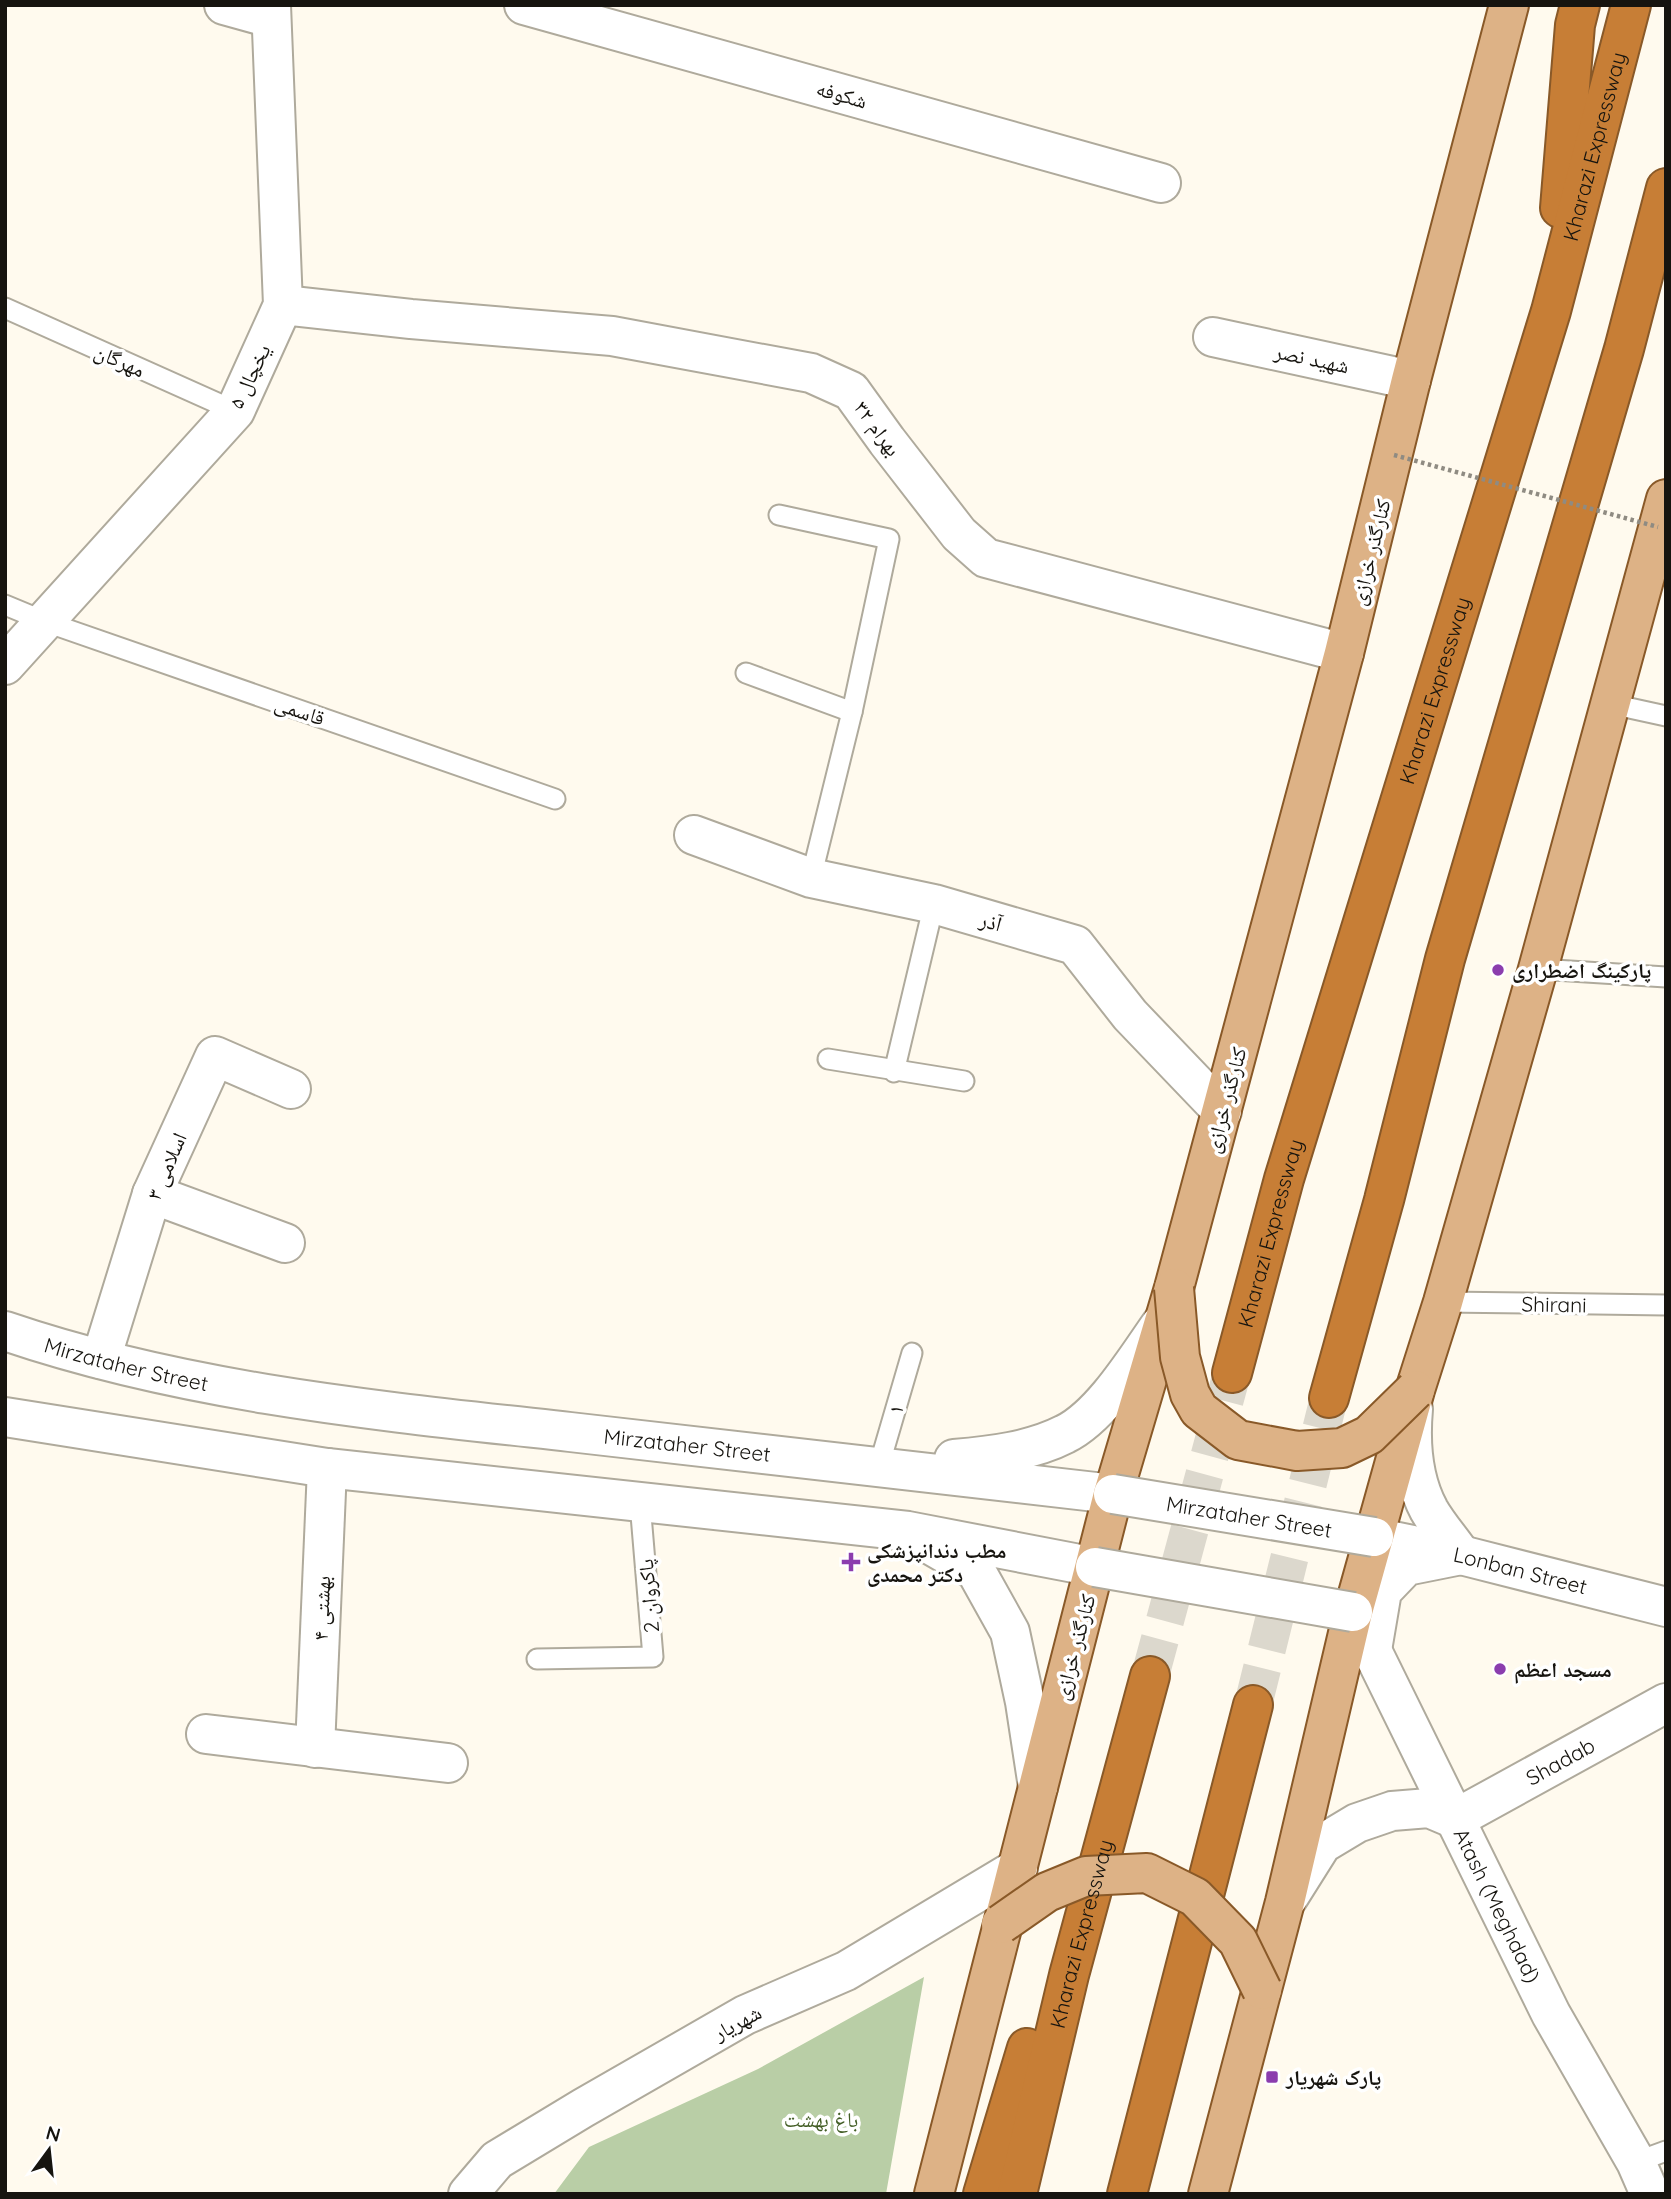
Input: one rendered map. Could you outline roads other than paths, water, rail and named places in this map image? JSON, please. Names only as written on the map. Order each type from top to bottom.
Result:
[{"type":"highway","points":[[1551,311],[1575,25],[1580,5]]},
{"type":"highway","name":"Kharazi Expressway","points":[[1232,1373],[1284,1179],[1551,311],[1631,5]]},
{"type":"highway","points":[[1329,1398],[1446,960],[1624,349],[1666,188]]},
{"type":"highway","points":[[1624,349],[1666,253]]},
{"type":"highway","name":"Kharazi Expressway","points":[[1017,2194],[1083,1925],[1150,1676]]},
{"type":"highway","points":[[1127,2194],[1253,1705]]},
{"type":"highway","points":[[983,2194],[1027,2045],[1083,1925]]},
{"type":"main road","name":"کنارگذر خرازی","points":[[934,2194],[1113,1494],[1169,1304],[1344,653],[1411,380],[1509,5]]},
{"type":"main road","points":[[1208,2194],[1285,1902],[1353,1612],[1538,969],[1662,513]]},
{"type":"main road","points":[[1169,1304],[1190,1394],[1199,1410],[1238,1440],[1297,1451],[1342,1448],[1369,1435],[1415,1390]]},
{"type":"main road","points":[[1001,1924],[1047,1892],[1086,1876],[1147,1873],[1195,1897],[1238,1941],[1262,1990]]},
{"type":"street","points":[[223,5],[271,12]]},
{"type":"street","name":"شکوفه","points":[[524,5],[1161,183]]},
{"type":"street","name":"یخچال ۵","points":[[5,665],[234,411],[283,305],[271,12]]},
{"type":"street","name":"بهرام ۳۲","points":[[283,305],[612,336],[811,373],[851,391],[959,534],[986,558],[1344,653]]},
{"type":"street","name":"شهید نصر","points":[[1213,337],[1411,380]]},
{"type":"street","name":"آذر","points":[[694,835],[811,878],[934,904],[1075,945],[1130,1015],[1222,1111]]},
{"type":"street","name":"اسلامی ۳","points":[[101,1359],[152,1194],[215,1056],[291,1088]]},
{"type":"street","points":[[152,1194],[285,1243]]},
{"type":"street","points":[[879,1466],[1002,1455],[1065,1434],[1091,1414],[1120,1381],[1169,1304]]},
{"type":"street","name":"Mirzataher Street","points":[[5,1331],[101,1359],[241,1391],[367,1410],[1113,1494],[1374,1537]]},
{"type":"street","points":[[1372,1650],[1382,1591],[1406,1566],[1461,1555],[1429,1510],[1419,1484],[1411,1440],[1415,1390]]},
{"type":"street","points":[[5,1417],[327,1468],[908,1531],[1353,1612]]},
{"type":"street","name":"بهشتی ۴","points":[[315,1748],[327,1468]]},
{"type":"street","points":[[908,1531],[976,1572],[1010,1632],[1025,1702],[1038,1787]]},
{"type":"street","name":"Lonban Street","points":[[1374,1537],[1461,1555],[1666,1607]]},
{"type":"street","name":"Atash (Meghdad)","points":[[1353,1612],[1551,2014],[1651,2169]]},
{"type":"street","name":"Shadab","points":[[1455,1819],[1666,1703]]},
{"type":"street","points":[[206,1734],[448,1763]]},
{"type":"street","points":[[1285,1902],[1322,1844],[1357,1823],[1392,1811],[1429,1808],[1455,1819]]},
{"type":"street","name":"شهریار","points":[[468,2194],[497,2160],[583,2108],[745,2015],[846,1971],[1018,1868]]},
{"type":"lane","name":"مهرگان","points":[[5,309],[234,411]]},
{"type":"lane","points":[[779,515],[889,539],[852,712],[811,878]]},
{"type":"lane","name":"قاسمی","points":[[5,605],[46,622],[555,799]]},
{"type":"lane","points":[[746,673],[852,712]]},
{"type":"lane","points":[[1611,704],[1666,716]]},
{"type":"lane","points":[[894,1072],[934,904]]},
{"type":"lane","points":[[1538,969],[1666,977]]},
{"type":"lane","points":[[828,1059],[894,1072],[964,1081]]},
{"type":"lane","name":"Shirani","points":[[1443,1302],[1666,1305]]},
{"type":"lane","name":"۱","points":[[879,1466],[912,1353]]},
{"type":"lane","name":"پاکروان 2","points":[[537,1659],[653,1657],[640,1503]]},
{"type":"tunnel","points":[[1150,1676],[1232,1373]]},
{"type":"tunnel","points":[[1253,1705],[1329,1398]]},
{"type":"place","name":"پارکینگ اضطراری","points":[[1498,970]]},
{"type":"place","name":"مطب دندانپزشکی دکتر محمدی","points":[[851,1562]]},
{"type":"place","name":"مسجد اعظم","points":[[1500,1669]]},
{"type":"place","name":"پارک شهریار","points":[[1272,2077]]},
{"type":"park label","name":"باغ بهشت","points":[[821,2119]]}]
